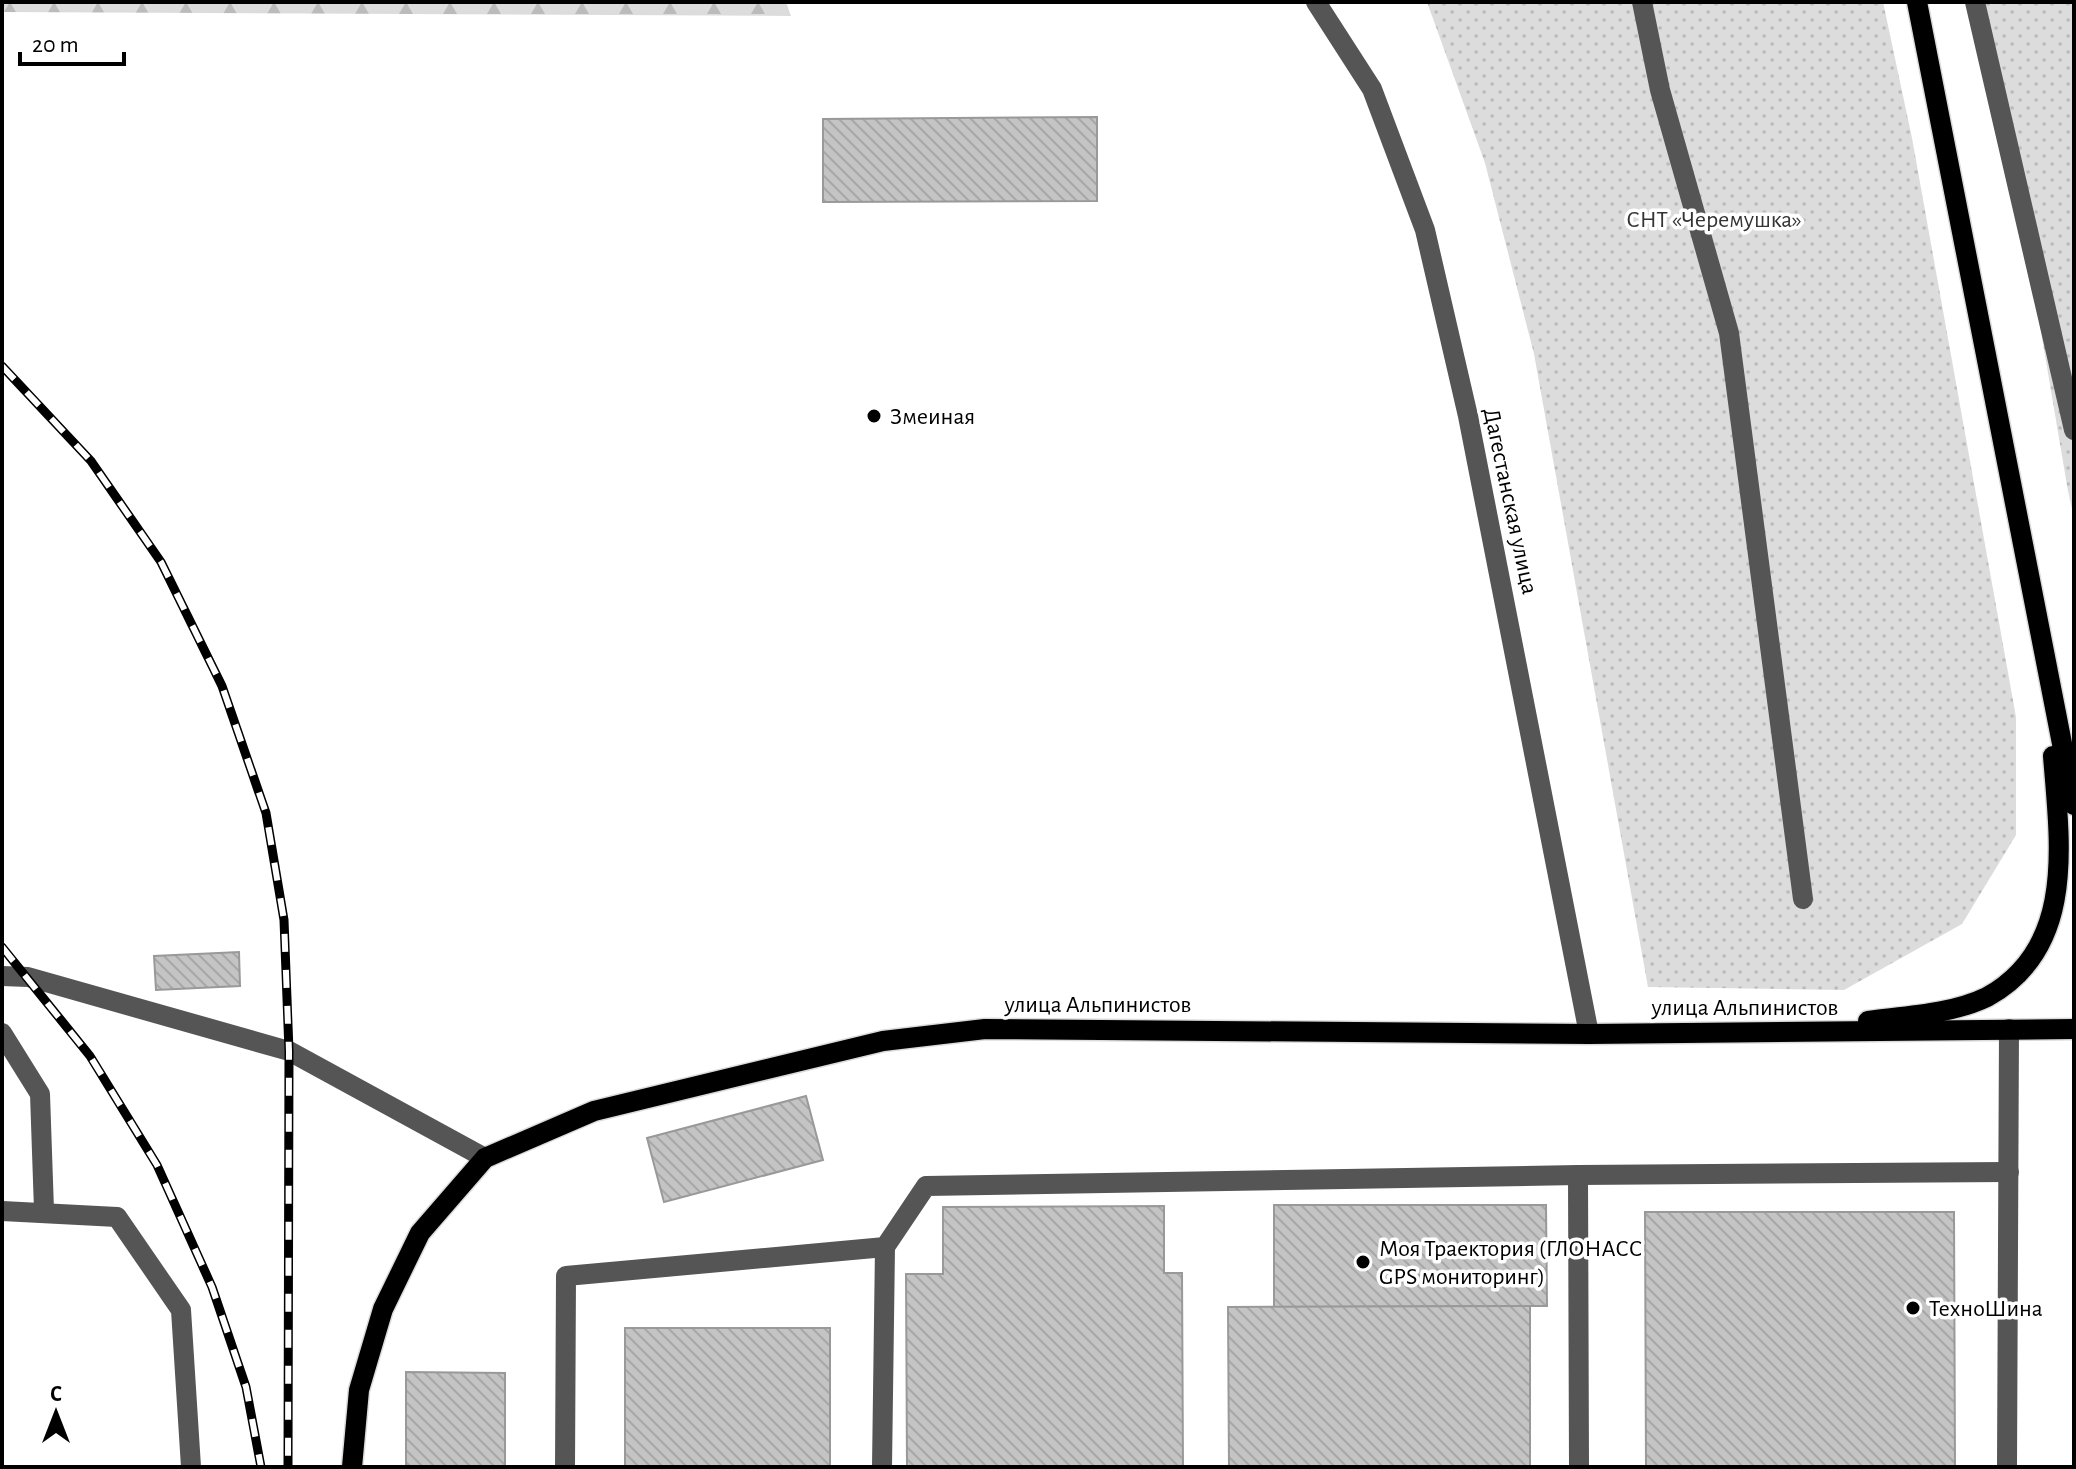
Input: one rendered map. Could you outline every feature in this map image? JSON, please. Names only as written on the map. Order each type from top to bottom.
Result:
[{"type":"main road","points":[[1917,2],[2073,798]]},
{"type":"main road","points":[[1777,1034],[1959,1006],[1986,997],[2015,979],[2031,963],[2054,925],[2060,903],[2062,850],[2046,665]]},
{"type":"main road","name":"улица Альпинистов","points":[[352,1467],[359,1390],[383,1309],[420,1233],[485,1158],[594,1111],[883,1041],[985,1029],[1589,1034],[2074,1029]]},
{"type":"street","name":"Дагестанская улица","points":[[1316,2],[1372,89],[1425,230],[1474,447],[1589,1034]]},
{"type":"street","points":[[1642,2],[1660,90],[1729,333],[1803,899]]},
{"type":"street","points":[[1975,2],[2074,430]]},
{"type":"street","points":[[2,976],[28,977],[289,1051],[485,1158]]},
{"type":"street","points":[[2007,1467],[2009,1029]]},
{"type":"street","points":[[2,1033],[40,1094],[44,1210]]},
{"type":"street","points":[[882,1467],[885,1247],[926,1186],[1578,1175],[2009,1172]]},
{"type":"street","points":[[1578,1175],[1579,1467]]},
{"type":"street","points":[[2,1211],[44,1210],[117,1217],[181,1310],[191,1467]]},
{"type":"street","points":[[565,1467],[566,1276],[885,1247]]},
{"type":"green space","points":[[2,2],[786,2],[791,16],[2,12]]},
{"type":"green space","name":"СНТ «Черемушка»","points":[[1427,2],[1883,2],[1912,138],[2016,717],[2016,835],[1962,924],[1844,990],[1648,987],[1534,354],[1485,163]]},
{"type":"green space","points":[[1985,2],[2074,2],[2074,518],[2068,491]]},
{"type":"building","points":[[1097,117],[1097,201],[823,202],[823,119]]},
{"type":"building","points":[[239,952],[240,986],[156,990],[154,956]]},
{"type":"building","points":[[806,1096],[823,1160],[664,1202],[647,1138]]},
{"type":"building","points":[[1274,1205],[1546,1205],[1547,1306],[1274,1307]]},
{"type":"building","points":[[1164,1206],[1164,1273],[1182,1273],[1183,1467],[907,1467],[906,1274],[943,1274],[943,1207]]},
{"type":"building","points":[[1645,1212],[1954,1212],[1955,1467],[1646,1467]]},
{"type":"building","points":[[1530,1306],[1530,1467],[1229,1467],[1228,1307]]},
{"type":"building","points":[[625,1328],[830,1328],[830,1467],[625,1467]]},
{"type":"building","points":[[406,1372],[505,1373],[505,1467],[406,1467]]},
{"type":"railway","points":[[2,366],[91,461],[161,562],[222,686],[266,813],[284,920],[289,1051],[288,1467]]},
{"type":"railway","points":[[2,947],[90,1056],[157,1165],[212,1287],[246,1387],[261,1467]]},
{"type":"place","name":"Змеиная","points":[[874,416]]},
{"type":"place","name":"Моя Траектория (ГЛОНАСС GPS мониторинг)","points":[[1363,1262]]},
{"type":"place","name":"ТехноШина","points":[[1913,1308]]}]
